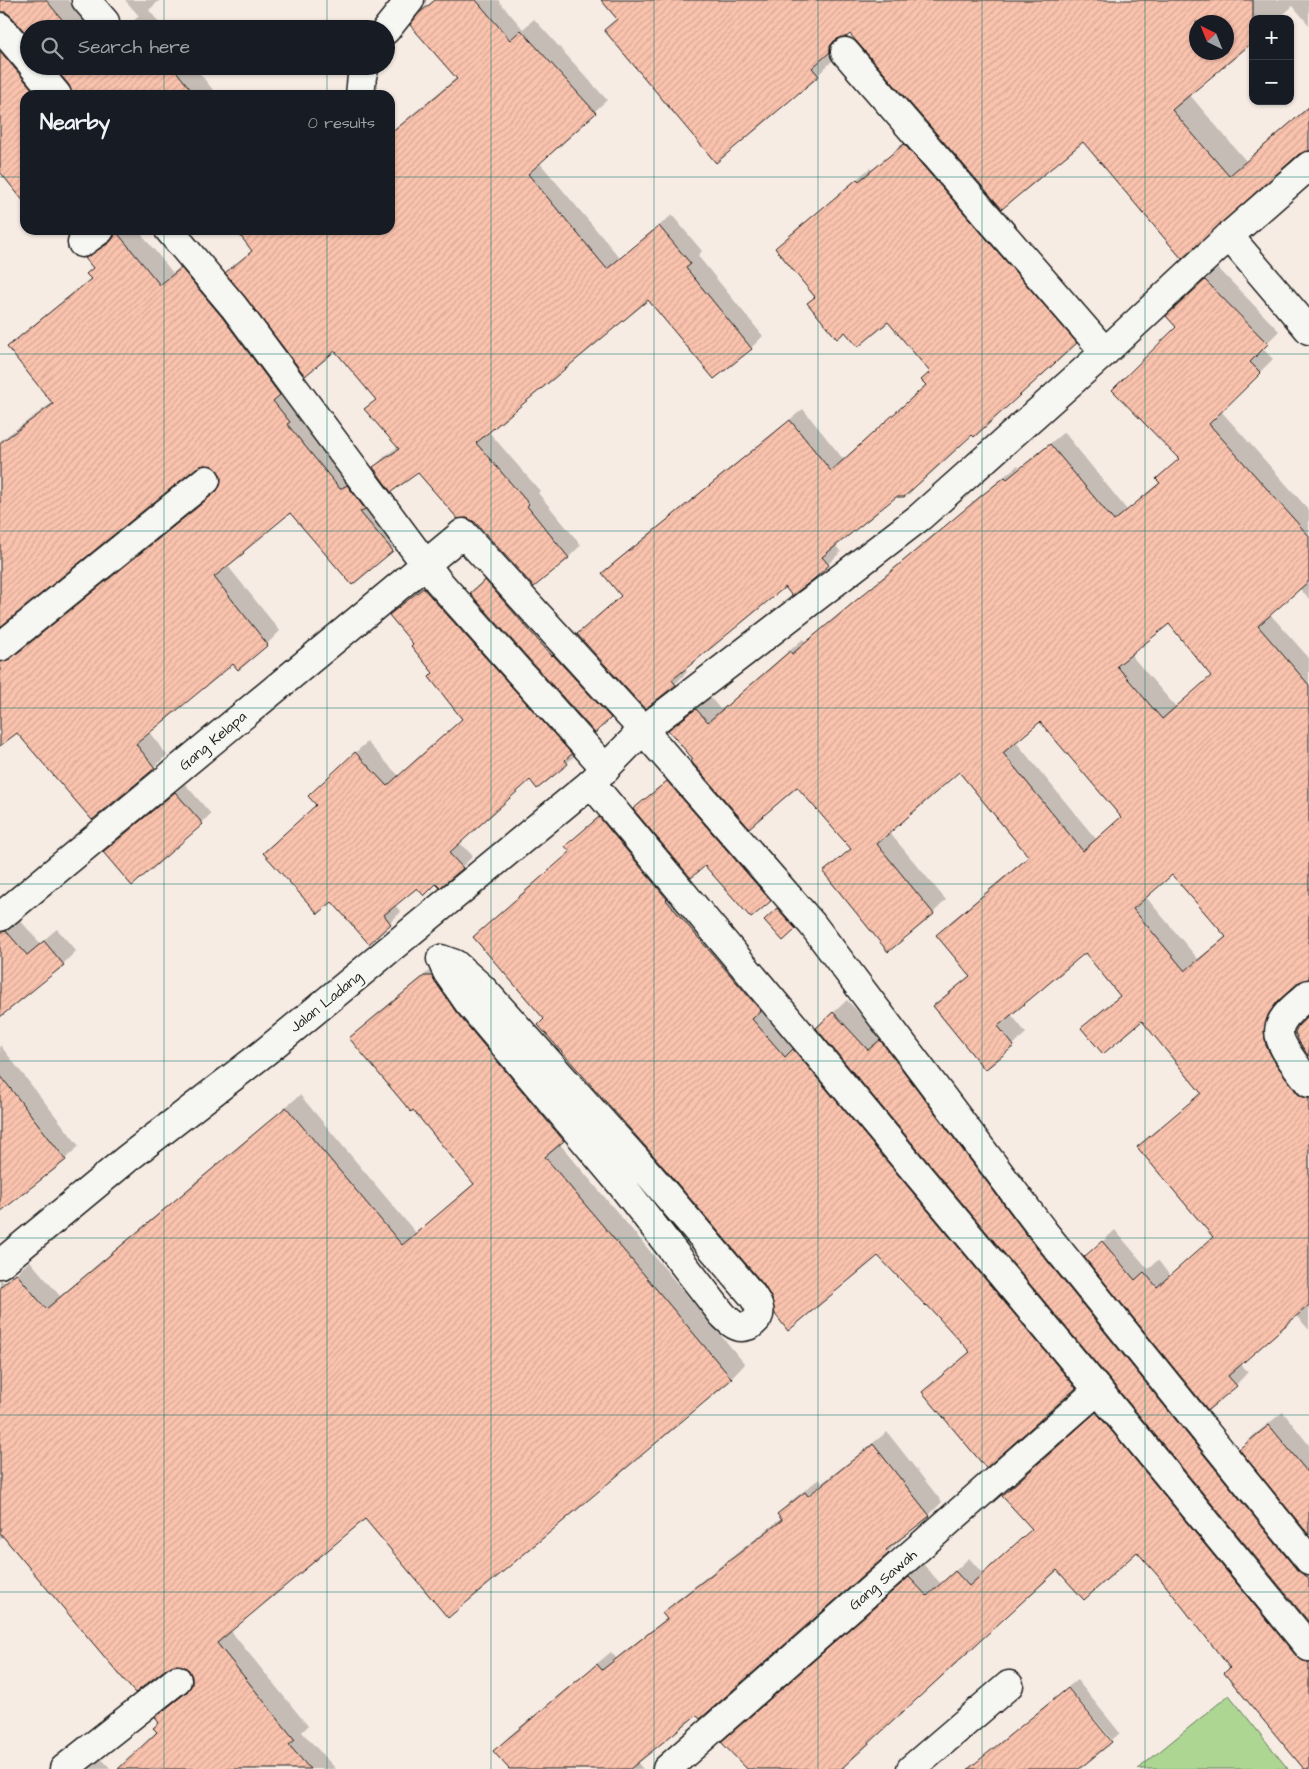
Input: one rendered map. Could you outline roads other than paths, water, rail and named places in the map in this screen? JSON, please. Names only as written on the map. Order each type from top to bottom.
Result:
[{"type":"street","points":[[86,0],[102,20]]},
{"type":"street","points":[[394,20],[410,0]]},
{"type":"street","points":[[0,27],[20,50]]},
{"type":"street","points":[[845,52],[1105,352]]},
{"type":"street","points":[[41,75],[53,90]]},
{"type":"street","points":[[361,90],[362,75]]},
{"type":"street","name":"Jalan Ladang","points":[[0,1264],[128,1158],[265,1052],[599,776],[643,730],[920,517],[1105,352],[1229,236],[1309,166]]},
{"type":"street","points":[[173,235],[234,307],[425,564],[1309,1647]]},
{"type":"street","points":[[1229,236],[1309,330]]},
{"type":"street","points":[[0,647],[206,480]]},
{"type":"street","name":"Gang Kelapa","points":[[0,918],[463,533],[643,730]]},
{"type":"street","points":[[643,730],[812,924],[1044,1232],[1309,1560]]},
{"type":"street","points":[[413,930],[441,958],[447,972],[468,1002],[621,1184],[722,1314],[731,1323],[742,1327],[756,1321],[760,1316],[760,1308],[757,1302],[641,1165],[482,988],[455,964],[441,958]]},
{"type":"street","points":[[1309,994],[1283,1020],[1278,1035],[1283,1046],[1309,1083]]},
{"type":"street","points":[[621,1184],[641,1165]]},
{"type":"street","points":[[687,1269],[710,1246]]},
{"type":"street","name":"Gang Sawah","points":[[668,1769],[1098,1390]]},
{"type":"street","points":[[64,1769],[177,1680]]},
{"type":"street","points":[[911,1769],[1009,1685]]}]
